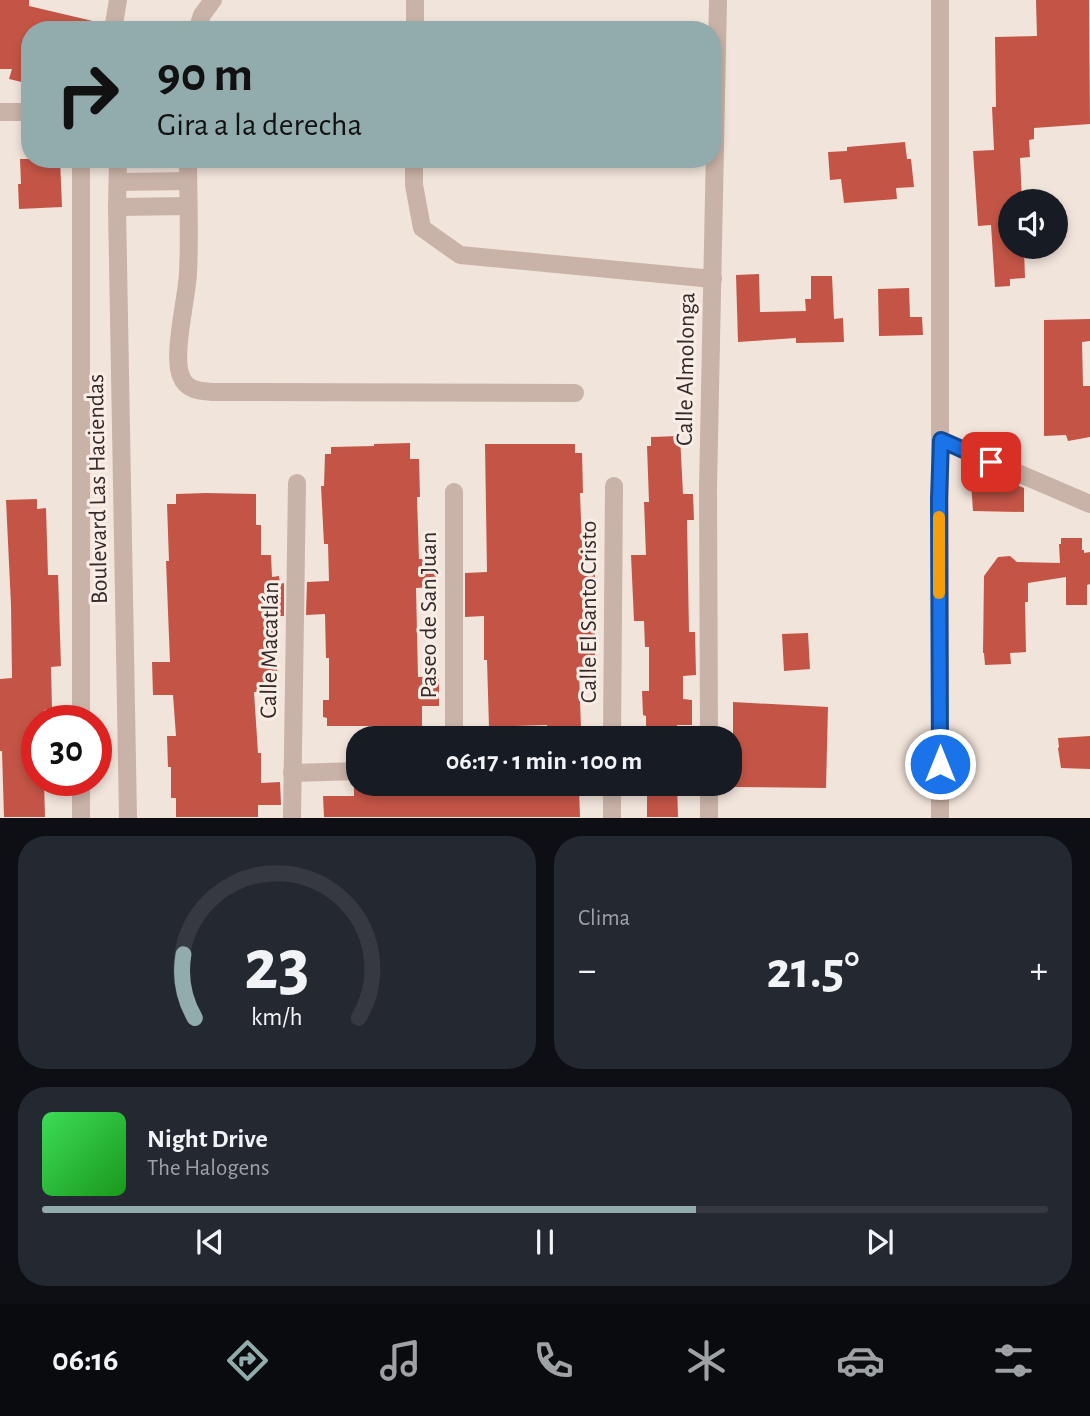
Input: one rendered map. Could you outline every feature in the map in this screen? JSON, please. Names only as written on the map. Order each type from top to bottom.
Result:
[{"type":"street","points":[[115,21],[118,0]]},
{"type":"street","points":[[200,21],[213,0]]},
{"type":"street","points":[[415,0],[415,21]]},
{"type":"street","name":"Calle Almolonga","points":[[719,0],[719,21]]},
{"type":"street","points":[[940,0],[940,817]]},
{"type":"street","points":[[0,112],[21,112]]},
{"type":"street","name":"Boulevard Las Haciendas","points":[[81,168],[81,705]]},
{"type":"street","name":"Boulevard Las Haciendas","points":[[118,168],[128,817]]},
{"type":"street","points":[[188,168],[188,274],[178,356],[180,374],[187,386],[212,392],[575,393]]},
{"type":"street","points":[[414,168],[414,185],[422,228],[460,255],[713,279]]},
{"type":"street","name":"Calle Almolonga","points":[[709,726],[708,488],[715,168]]},
{"type":"street","points":[[118,183],[188,181]]},
{"type":"street","points":[[117,207],[188,206]]},
{"type":"street","points":[[941,440],[1090,505]]},
{"type":"street","name":"Calle Macatlán","points":[[292,817],[297,484]]},
{"type":"street","name":"Calle El Santo Cristo","points":[[612,726],[614,486]]},
{"type":"street","name":"Paseo de San Juan","points":[[454,492],[454,726]]},
{"type":"street","points":[[292,773],[346,771]]},
{"type":"street","points":[[81,796],[81,817]]},
{"type":"street","points":[[612,796],[612,817]]},
{"type":"street","points":[[709,796],[709,817]]},
{"type":"building","points":[[0,0],[29,0],[29,6],[93,21],[21,21],[21,82],[9,79],[12,69],[0,69]]},
{"type":"building","points":[[1036,0],[1089,0],[1090,124],[1034,128],[1034,139],[1029,140],[1030,157],[1020,158],[1021,189],[998,189],[998,259],[1024,259],[1025,278],[1010,279],[1010,286],[995,287],[991,225],[978,226],[973,151],[994,150],[992,107],[996,107],[995,37],[1037,36]]},
{"type":"building","points":[[905,142],[907,159],[911,159],[914,187],[896,188],[897,199],[844,203],[841,179],[830,180],[828,152],[847,151],[847,147]]},
{"type":"building","points":[[20,159],[21,168],[60,168],[62,207],[19,209],[18,184],[21,184]]},
{"type":"building","points":[[759,274],[760,312],[806,311],[805,299],[811,299],[811,276],[832,276],[834,319],[843,318],[844,342],[796,343],[796,338],[738,342],[736,275]]},
{"type":"building","points":[[909,288],[910,317],[922,317],[923,335],[879,336],[878,289]]},
{"type":"building","points":[[1090,319],[1090,341],[1082,342],[1083,386],[1090,386],[1090,437],[1068,441],[1066,435],[1044,436],[1044,320]]},
{"type":"building","points":[[680,436],[683,494],[693,494],[694,520],[687,520],[689,632],[695,632],[696,675],[683,676],[683,699],[692,700],[692,725],[646,726],[646,716],[643,715],[642,691],[649,691],[649,647],[645,647],[644,621],[634,621],[631,555],[646,555],[644,502],[649,502],[647,446],[651,446],[651,437]]},
{"type":"building","points":[[410,443],[410,459],[419,459],[419,559],[436,559],[437,587],[416,588],[418,677],[439,677],[439,706],[422,706],[422,726],[327,726],[327,718],[323,717],[323,700],[329,700],[325,614],[306,615],[307,582],[329,581],[328,544],[324,544],[321,486],[324,486],[325,454],[331,454],[331,447]]},
{"type":"building","points":[[485,444],[575,444],[575,453],[582,453],[583,493],[580,493],[583,573],[595,573],[595,673],[579,673],[581,726],[489,726],[484,616],[465,617],[465,573],[487,572]]},
{"type":"building","points":[[1007,481],[1024,488],[1024,512],[973,511],[971,482]]},
{"type":"building","points":[[176,494],[256,494],[256,525],[261,525],[261,555],[271,555],[272,577],[279,576],[280,584],[284,583],[284,616],[275,616],[278,691],[254,692],[258,753],[261,753],[261,783],[280,782],[281,805],[258,805],[258,817],[176,817],[176,798],[171,798],[167,736],[176,736],[173,695],[153,695],[152,662],[170,662],[167,504],[176,504]]},
{"type":"building","points":[[37,499],[37,509],[46,508],[48,575],[58,575],[61,666],[51,667],[52,705],[21,705],[21,796],[44,796],[45,817],[4,817],[0,679],[12,678],[6,500]]},
{"type":"building","points":[[1061,538],[1082,538],[1082,550],[1084,553],[1090,552],[1087,605],[1066,605],[1066,577],[1028,583],[1028,602],[1025,602],[1026,652],[1010,653],[1011,664],[985,665],[984,576],[998,557],[1010,556],[1017,562],[1060,563]]},
{"type":"building","points":[[808,633],[810,669],[784,671],[782,634]]},
{"type":"building","points":[[733,702],[828,707],[826,788],[742,787],[742,726],[733,726]]},
{"type":"building","points":[[1090,736],[1090,769],[1061,768],[1058,738]]},
{"type":"building","points":[[323,796],[579,796],[580,817],[324,817]]},
{"type":"building","points":[[647,796],[677,796],[678,817],[647,817]]},
{"type":"slow traffic","points":[[939,517],[939,593]]},
{"type":"route","points":[[940,764],[941,440],[991,462]]}]
